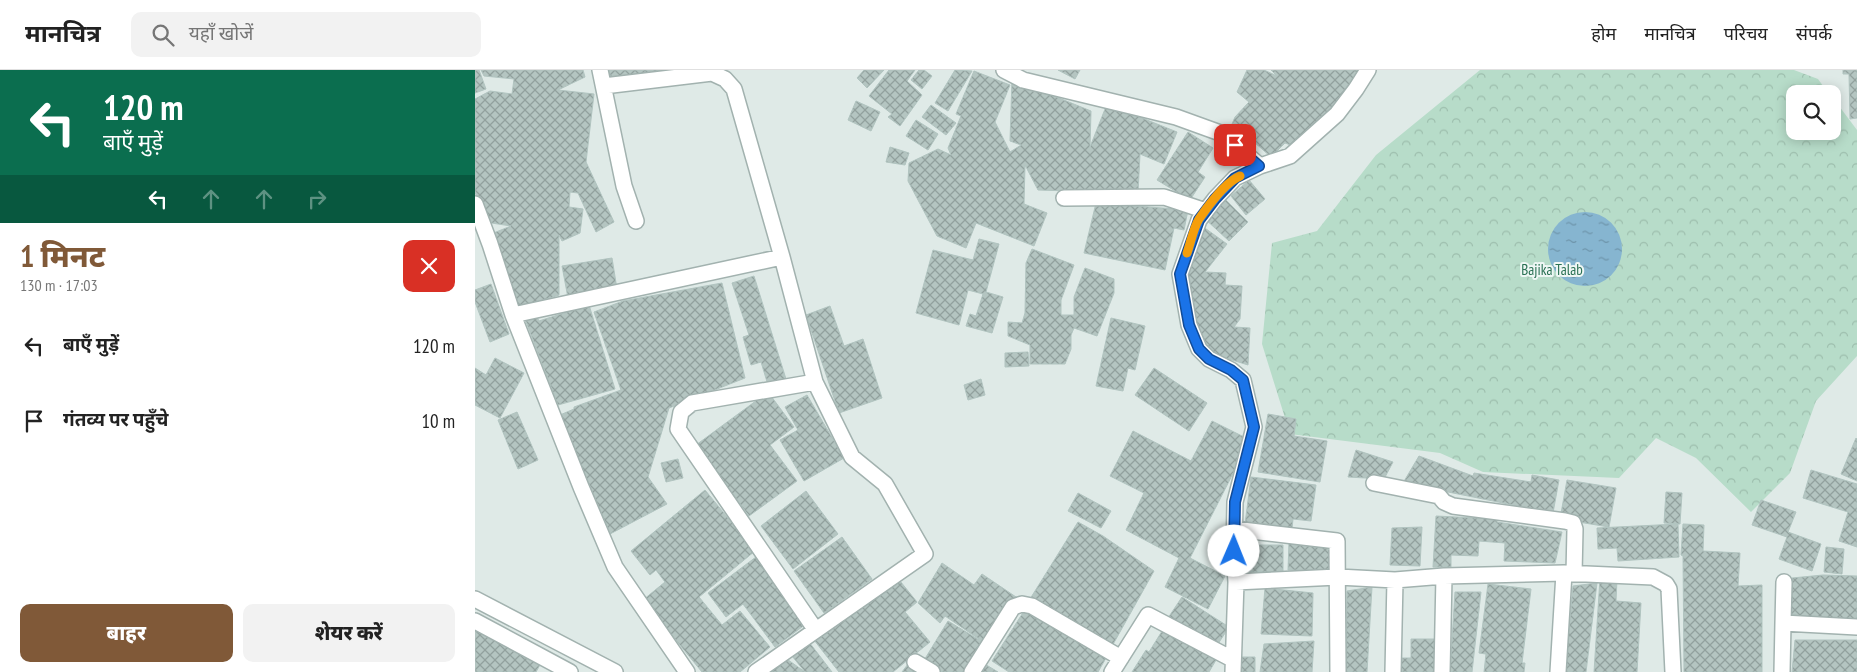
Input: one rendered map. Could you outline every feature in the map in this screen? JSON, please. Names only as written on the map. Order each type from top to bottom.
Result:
[{"type":"street","points":[[600,70],[624,186],[637,222]]},
{"type":"street","points":[[1004,70],[1023,80],[1176,117],[1223,134],[1259,166]]},
{"type":"street","points":[[1112,672],[1148,615],[1232,665],[1236,582],[1235,502],[1254,427],[1243,380],[1231,370],[1209,359],[1199,349],[1189,325],[1180,274],[1199,220],[1235,178],[1259,166],[1290,156],[1337,114],[1368,70]]},
{"type":"street","points":[[604,86],[712,73],[725,79],[734,89],[782,257],[815,382],[853,457],[885,484],[925,554],[755,672]]},
{"type":"street","points":[[1064,198],[1165,197],[1206,211]]},
{"type":"street","points":[[475,204],[513,315],[581,487],[615,567],[687,672]]},
{"type":"street","points":[[513,315],[782,257]]},
{"type":"street","points":[[815,382],[692,404],[681,412],[678,429],[815,629]]},
{"type":"street","points":[[1374,483],[1439,496],[1444,502],[1453,506],[1573,523],[1575,529],[1558,672]]},
{"type":"street","points":[[1234,529],[1337,542],[1338,672]]},
{"type":"street","points":[[1236,582],[1338,577],[1395,580],[1444,576],[1569,573],[1653,577],[1666,584],[1669,589],[1673,672]]},
{"type":"street","points":[[1443,672],[1444,576]]},
{"type":"street","points":[[1393,672],[1395,580]]},
{"type":"street","points":[[1782,672],[1784,582]]},
{"type":"street","points":[[475,598],[615,672]]},
{"type":"street","points":[[972,672],[1013,607],[1022,604],[1032,606],[1121,658]]},
{"type":"street","points":[[475,621],[570,672]]},
{"type":"street","points":[[1783,623],[1857,627]]},
{"type":"street","points":[[915,662],[932,672]]},
{"type":"green space","name":"Bajika Talab","points":[[1480,70],[1794,70],[1818,79],[1822,85],[1786,85],[1786,140],[1841,140],[1841,109],[1857,130],[1857,356],[1816,401],[1790,473],[1751,512],[1696,458],[1656,438],[1619,478],[1483,472],[1440,453],[1290,434],[1262,344],[1272,243],[1317,231],[1376,155]]},
{"type":"water","points":[[1585,212],[1606,218],[1616,228],[1622,249],[1616,270],[1606,280],[1585,286],[1564,280],[1554,270],[1548,249],[1554,228],[1564,218]]},
{"type":"building","points":[[475,70],[479,70],[486,89],[475,93]]},
{"type":"building","points":[[481,70],[583,70],[585,77],[558,90],[594,94],[586,162],[614,222],[596,232],[578,193],[570,192],[569,207],[583,209],[580,233],[562,241],[559,235],[559,295],[515,309],[491,234],[511,226],[485,222],[475,192],[475,99],[490,91],[512,94],[514,79],[484,76]]},
{"type":"building","points":[[609,70],[669,70],[611,80]]},
{"type":"building","points":[[864,70],[884,70],[867,88],[857,78]]},
{"type":"building","points":[[889,70],[915,70],[907,81],[922,95],[900,126],[888,117],[892,114],[869,96]]},
{"type":"building","points":[[919,70],[924,70],[932,76],[922,89],[911,80]]},
{"type":"building","points":[[955,70],[972,71],[948,111],[935,103]]},
{"type":"building","points":[[1058,70],[1080,70],[1075,79]]},
{"type":"building","points":[[1247,70],[1264,70],[1277,76],[1271,70],[1361,70],[1331,110],[1293,146],[1285,143],[1271,157],[1254,142],[1257,135],[1232,124],[1235,117],[1249,102],[1237,92]]},
{"type":"building","points":[[1843,70],[1857,70],[1857,118],[1850,119],[1849,74],[1843,74]]},
{"type":"building","points":[[974,71],[1010,85],[995,122],[1010,152],[1021,145],[1010,141],[1012,79],[1091,111],[1090,147],[1107,104],[1177,132],[1164,164],[1140,154],[1138,193],[1038,190],[1025,165],[1024,204],[1047,213],[1034,246],[976,223],[966,248],[937,236],[908,181],[909,163],[938,149],[951,155],[948,148],[961,116],[956,114]]},
{"type":"building","points":[[856,101],[880,112],[871,131],[848,120]]},
{"type":"building","points":[[931,105],[956,123],[946,135],[922,117]]},
{"type":"building","points":[[916,120],[938,134],[928,150],[906,136]]},
{"type":"building","points":[[1188,132],[1213,148],[1198,172],[1205,177],[1190,200],[1157,180]]},
{"type":"building","points":[[890,147],[909,153],[905,165],[886,162]]},
{"type":"building","points":[[1249,180],[1265,199],[1246,215],[1231,196]]},
{"type":"building","points":[[1223,197],[1248,222],[1229,241],[1203,217]]},
{"type":"building","points":[[1096,203],[1188,210],[1184,230],[1174,228],[1165,270],[1084,253]]},
{"type":"building","points":[[1202,226],[1227,244],[1205,272],[1226,273],[1225,285],[1242,286],[1240,319],[1234,327],[1250,328],[1248,365],[1204,351],[1183,282]]},
{"type":"building","points":[[979,239],[999,244],[986,292],[1003,297],[992,333],[966,326],[970,314],[976,316],[983,294],[968,290],[959,325],[916,313],[933,250],[973,260]]},
{"type":"building","points":[[1032,249],[1074,265],[1061,300],[1061,315],[1074,315],[1074,297],[1085,268],[1114,279],[1114,293],[1097,336],[1074,328],[1071,335],[1071,349],[1065,364],[1030,364],[1030,345],[1008,336],[1008,322],[1022,323],[1025,313],[1026,263]]},
{"type":"building","points":[[612,258],[617,289],[568,298],[562,266]]},
{"type":"building","points":[[754,276],[786,379],[768,385],[761,362],[751,365],[743,337],[749,335],[732,283]]},
{"type":"building","points":[[722,283],[745,378],[669,408],[648,477],[667,504],[610,534],[560,415],[574,409],[574,407],[621,390],[594,312],[623,301]]},
{"type":"building","points":[[491,284],[509,334],[490,342],[475,302],[475,290]]},
{"type":"building","points":[[589,305],[615,389],[558,405],[525,319],[536,315],[539,321]]},
{"type":"building","points":[[830,306],[844,346],[863,339],[882,398],[839,413],[806,315]]},
{"type":"building","points":[[1111,318],[1145,326],[1135,370],[1128,368],[1123,391],[1096,386]]},
{"type":"building","points":[[1028,352],[1029,366],[1005,367],[1005,353]]},
{"type":"building","points":[[495,358],[524,373],[500,418],[475,405],[475,368],[486,375]]},
{"type":"building","points":[[1154,368],[1207,403],[1189,431],[1135,395]]},
{"type":"building","points":[[981,379],[985,395],[968,400],[964,385]]},
{"type":"building","points":[[768,392],[794,427],[770,445],[797,481],[749,516],[696,445]]},
{"type":"building","points":[[807,395],[844,458],[804,481],[780,440],[798,430],[785,407]]},
{"type":"building","points":[[517,412],[538,460],[518,469],[498,420]]},
{"type":"building","points":[[1268,414],[1296,419],[1294,436],[1327,441],[1320,482],[1258,472]]},
{"type":"building","points":[[1212,421],[1250,440],[1190,558],[1225,576],[1208,609],[1165,587],[1179,558],[1126,530],[1144,493],[1110,476],[1133,431],[1191,461]]},
{"type":"building","points":[[1857,439],[1857,481],[1841,474]]},
{"type":"building","points":[[1356,450],[1393,462],[1384,479],[1348,477]]},
{"type":"building","points":[[1419,456],[1473,476],[1474,473],[1531,482],[1532,475],[1559,480],[1553,513],[1403,483]]},
{"type":"building","points":[[678,459],[683,478],[666,482],[661,463]]},
{"type":"building","points":[[1811,470],[1857,484],[1857,547],[1839,541],[1848,512],[1803,498]]},
{"type":"building","points":[[1251,477],[1316,485],[1311,521],[1293,519],[1292,529],[1245,524]]},
{"type":"building","points":[[1567,480],[1616,488],[1609,527],[1560,519]]},
{"type":"building","points":[[705,490],[755,551],[699,597],[722,625],[740,611],[770,647],[740,672],[702,672],[643,600],[665,582],[656,570],[650,575],[631,551]]},
{"type":"building","points":[[806,491],[838,534],[793,569],[761,526]]},
{"type":"building","points":[[1666,492],[1682,493],[1680,524],[1664,523]]},
{"type":"building","points":[[1078,493],[1111,511],[1101,528],[1068,511]]},
{"type":"building","points":[[1761,500],[1796,512],[1788,532],[1821,544],[1812,571],[1779,559],[1787,537],[1752,525]]},
{"type":"building","points":[[1436,516],[1497,519],[1497,522],[1562,532],[1555,563],[1504,561],[1505,543],[1479,541],[1478,556],[1451,555],[1451,567],[1433,567]]},
{"type":"building","points":[[1078,522],[1103,536],[1154,571],[1111,648],[1030,599]]},
{"type":"building","points":[[1678,524],[1679,557],[1618,561],[1617,548],[1598,549],[1597,528]]},
{"type":"building","points":[[1683,524],[1704,525],[1703,551],[1740,553],[1738,586],[1762,585],[1762,672],[1684,672],[1683,556],[1681,555]]},
{"type":"building","points":[[1422,527],[1420,566],[1390,565],[1392,528]]},
{"type":"building","points":[[842,537],[872,579],[824,613],[794,571]]},
{"type":"building","points":[[1289,542],[1332,544],[1332,571],[1288,570]]},
{"type":"building","points":[[1240,545],[1283,545],[1283,572],[1240,572]]},
{"type":"building","points":[[1826,547],[1844,549],[1842,574],[1824,572]]},
{"type":"building","points":[[756,557],[806,624],[775,647],[743,604],[726,617],[708,593]]},
{"type":"building","points":[[942,563],[974,585],[982,574],[1016,597],[985,643],[945,616],[940,623],[918,603]]},
{"type":"building","points":[[1823,575],[1857,576],[1857,621],[1791,615],[1792,578]]},
{"type":"building","points":[[896,576],[917,602],[905,612],[930,642],[893,672],[839,672],[814,640]]},
{"type":"building","points":[[1600,578],[1617,579],[1616,601],[1641,603],[1637,672],[1594,672]]},
{"type":"building","points":[[1597,583],[1586,672],[1565,672],[1573,586]]},
{"type":"building","points":[[1488,584],[1531,589],[1522,663],[1525,663],[1524,672],[1484,672],[1486,654],[1479,653]]},
{"type":"building","points":[[1372,587],[1367,672],[1346,672],[1347,591]]},
{"type":"building","points":[[1265,588],[1313,593],[1312,636],[1261,634]]},
{"type":"building","points":[[1455,592],[1481,592],[1472,672],[1450,672]]},
{"type":"building","points":[[1182,597],[1229,627],[1216,647],[1168,618]]},
{"type":"building","points":[[1026,608],[1106,658],[1098,672],[1009,672],[992,661]]},
{"type":"building","points":[[948,621],[986,644],[969,672],[939,672],[923,662]]},
{"type":"building","points":[[1164,628],[1216,660],[1209,672],[1132,672],[1146,650],[1149,652]]},
{"type":"building","points":[[475,630],[541,663],[536,672],[475,672]]},
{"type":"building","points":[[1411,639],[1437,639],[1436,672],[1399,672],[1399,658],[1411,658]]},
{"type":"building","points":[[1795,640],[1857,640],[1857,672],[1792,672]]},
{"type":"building","points":[[1314,641],[1312,672],[1260,672],[1264,644]]},
{"type":"building","points":[[809,642],[832,672],[805,672],[792,656]]},
{"type":"building","points":[[784,657],[805,672],[765,672]]},
{"type":"building","points":[[1240,657],[1255,657],[1255,672],[1240,672]]},
{"type":"building","points":[[983,663],[998,672],[977,672]]},
{"type":"building","points":[[908,664],[919,672],[902,672]]},
{"type":"slow traffic","points":[[1187,253],[1199,220],[1215,199],[1235,178],[1240,176]]},
{"type":"route","points":[[1234,551],[1235,502],[1254,427],[1243,380],[1231,370],[1209,359],[1199,349],[1189,325],[1180,274],[1199,220],[1215,199],[1235,178],[1259,166],[1235,145]]}]
